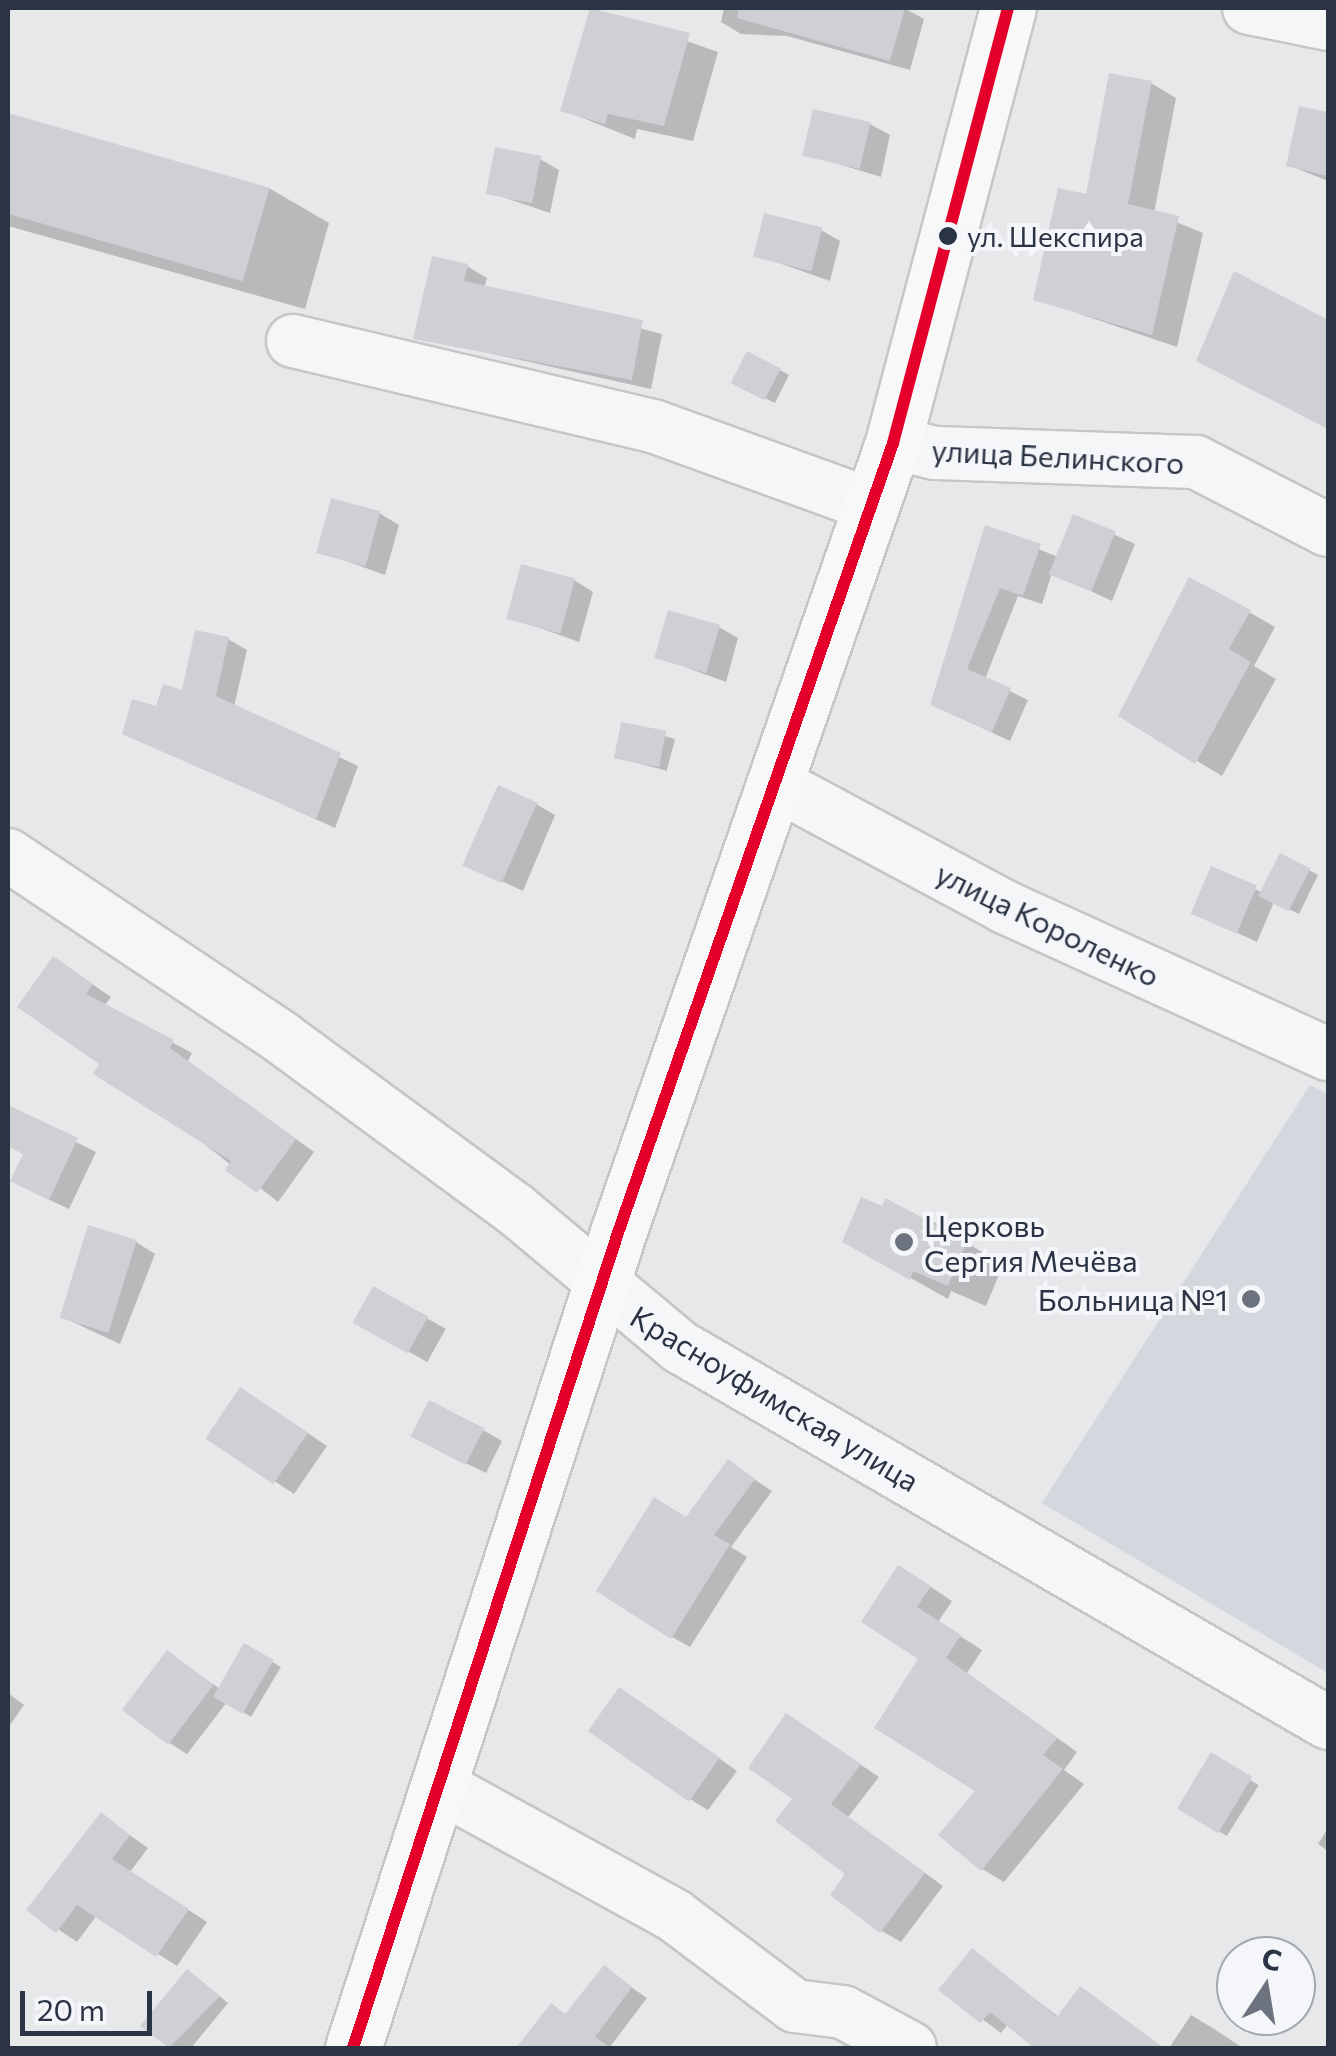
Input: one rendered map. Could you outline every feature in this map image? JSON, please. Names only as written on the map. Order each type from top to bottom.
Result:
[{"type":"main road","points":[[353,2048],[601,1290],[893,443],[1008,8]]},
{"type":"street","points":[[1249,8],[1328,24]]},
{"type":"street","points":[[292,342],[653,426],[872,504]]},
{"type":"street","name":"улица Белинского","points":[[893,443],[935,453],[1196,462],[1328,530]]},
{"type":"street","name":"улица Короленко","points":[[774,783],[1005,907],[1328,1054]]},
{"type":"street","name":"Красноуфимская улица","points":[[8,855],[282,1038],[515,1210],[601,1290],[680,1347],[1328,1723]]},
{"type":"street","points":[[439,1786],[675,1916],[795,2006],[843,2012],[910,2048]]},
{"type":"shaded area","name":"Больница №1","points":[[1310,1085],[1328,1094],[1328,1673],[1042,1503]]},
{"type":"building","points":[[590,8],[690,33],[664,126],[608,114],[605,124],[560,111]]},
{"type":"building","points":[[739,8],[905,8],[890,61],[737,18]]},
{"type":"building","points":[[1109,73],[1152,81],[1128,204],[1179,216],[1152,335],[1033,300],[1058,188],[1086,194]]},
{"type":"building","points":[[1299,106],[1328,112],[1328,176],[1286,166]]},
{"type":"building","points":[[813,109],[870,122],[860,169],[802,156]]},
{"type":"building","points":[[8,113],[269,188],[243,281],[8,214]]},
{"type":"building","points":[[495,147],[541,156],[532,203],[486,194]]},
{"type":"building","points":[[764,213],[822,228],[811,271],[753,257]]},
{"type":"building","points":[[432,256],[468,264],[464,281],[643,320],[632,380],[413,339]]},
{"type":"building","points":[[1234,271],[1328,320],[1328,429],[1196,361]]},
{"type":"building","points":[[747,351],[781,368],[765,400],[731,383]]},
{"type":"building","points":[[331,498],[380,511],[366,566],[316,553]]},
{"type":"building","points":[[1073,514],[1116,531],[1091,591],[1049,574]]},
{"type":"building","points":[[985,525],[1041,544],[1023,596],[1000,588],[967,669],[1011,688],[992,732],[930,705]]},
{"type":"building","points":[[521,564],[575,578],[560,634],[506,619]]},
{"type":"building","points":[[1189,577],[1251,610],[1229,649],[1251,662],[1195,764],[1118,716]]},
{"type":"building","points":[[668,610],[720,625],[706,673],[654,658]]},
{"type":"building","points":[[195,630],[229,637],[216,696],[341,753],[316,819],[122,734],[132,699],[156,706],[163,684],[182,690]]},
{"type":"building","points":[[621,722],[666,731],[659,767],[614,758]]},
{"type":"building","points":[[498,785],[537,802],[501,883],[462,865]]},
{"type":"building","points":[[1280,853],[1310,868],[1289,911],[1258,896]]},
{"type":"building","points":[[1211,866],[1257,886],[1237,933],[1191,914]]},
{"type":"building","points":[[53,956],[93,984],[86,994],[174,1040],[170,1048],[296,1139],[257,1193],[225,1170],[231,1161],[93,1074],[99,1064],[17,1007]]},
{"type":"building","points":[[8,1105],[78,1138],[49,1200],[10,1181],[23,1154],[8,1146]]},
{"type":"building","name":"Церковь Сергия Мечёва","points":[[861,1197],[882,1206],[885,1198],[967,1241],[948,1286],[913,1271],[910,1280],[842,1242]]},
{"type":"building","points":[[88,1225],[137,1240],[108,1333],[60,1318]]},
{"type":"building","points":[[373,1286],[428,1317],[408,1353],[353,1323]]},
{"type":"building","points":[[240,1387],[308,1433],[273,1484],[205,1438]]},
{"type":"building","points":[[429,1400],[484,1428],[466,1465],[410,1437]]},
{"type":"building","points":[[728,1459],[755,1479],[714,1535],[730,1544],[671,1639],[596,1591],[654,1497],[686,1517]]},
{"type":"building","points":[[898,1565],[931,1586],[917,1607],[961,1635],[946,1658],[1057,1738],[1043,1755],[1063,1769],[981,1871],[938,1835],[975,1791],[874,1728],[918,1659],[861,1622]]},
{"type":"building","points":[[244,1643],[273,1660],[242,1714],[213,1697]]},
{"type":"building","points":[[167,1650],[213,1685],[168,1745],[122,1710]]},
{"type":"building","points":[[619,1687],[720,1758],[689,1802],[588,1731]]},
{"type":"building","points":[[786,1713],[861,1764],[831,1804],[925,1873],[880,1933],[830,1895],[845,1874],[775,1821],[792,1799],[748,1768]]},
{"type":"building","points":[[1211,1752],[1252,1777],[1218,1833],[1177,1809]]},
{"type":"building","points":[[101,1812],[130,1835],[112,1859],[189,1909],[156,1957],[77,1905],[56,1933],[26,1910]]},
{"type":"building","points":[[972,1948],[1057,2017],[1080,1986],[1164,2048],[1034,2048],[990,2012],[980,2023],[938,1990]]},
{"type":"building","points":[[604,1965],[632,1987],[595,2037],[611,2048],[516,2048],[551,2003],[565,2014]]},
{"type":"building","points":[[187,1969],[220,1996],[169,2048],[140,2026]]},
{"type":"transit line","points":[[353,2048],[619,1230],[893,443],[1008,8]]},
{"type":"place","name":"ул. Шекспира","points":[[948,236]]},
{"type":"place","name":"Церковь Сергия Мечёва","points":[[904,1242]]},
{"type":"place","name":"Больница №1","points":[[1251,1299]]}]
